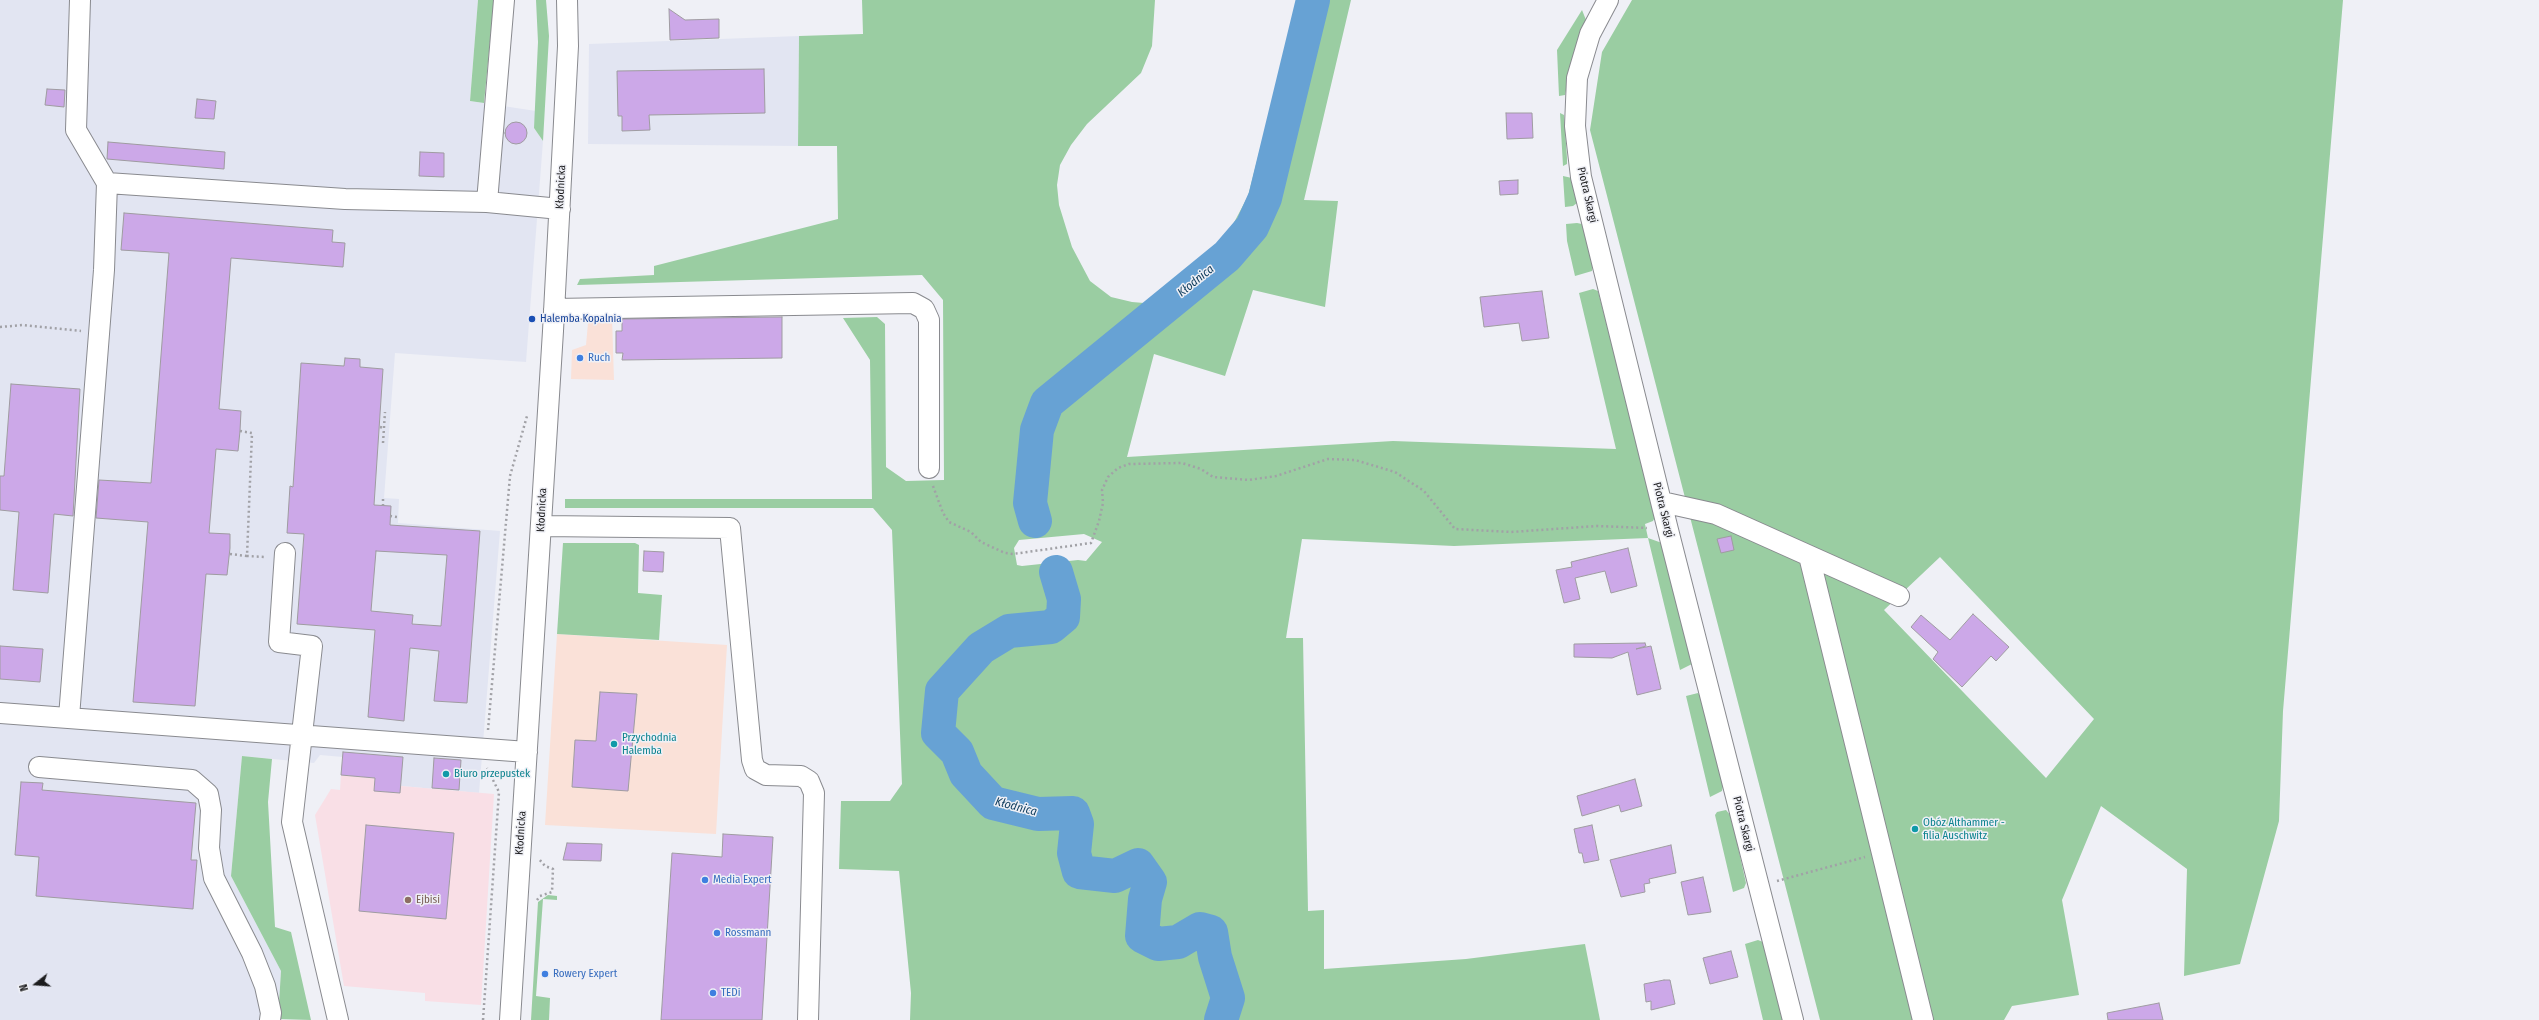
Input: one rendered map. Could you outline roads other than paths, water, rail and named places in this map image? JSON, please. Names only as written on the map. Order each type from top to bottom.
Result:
[{"type":"street","points":[[69,717],[104,270],[108,183],[76,130],[80,0]]},
{"type":"street","points":[[487,202],[504,0]]},
{"type":"street","name":"Kłodnicka","points":[[510,1020],[560,209],[568,46],[567,0]]},
{"type":"street","name":"Piotra Skargi","points":[[1608,0],[1590,34],[1580,64],[1575,94],[1576,144],[1582,177],[1668,530],[1793,1020]]},
{"type":"street","points":[[108,183],[345,200],[487,202],[560,209]]},
{"type":"street","points":[[554,309],[913,303],[924,309],[929,320],[929,468]]},
{"type":"street","points":[[1662,502],[1716,514],[1899,596]]},
{"type":"street","points":[[541,526],[730,528],[752,760],[755,769],[766,775],[801,776],[809,781],[814,793],[808,1020]]},
{"type":"street","points":[[284,556],[279,642],[312,646],[292,822],[338,1020]]},
{"type":"street","points":[[1809,556],[1922,1020]]},
{"type":"street","points":[[0,713],[527,752]]},
{"type":"street","points":[[39,767],[192,780],[208,794],[211,810],[209,848],[214,878],[252,953],[265,986],[271,1013],[270,1020]]},
{"type":"waterway","name":"Kłodnica","points":[[1035,521],[1030,503],[1037,430],[1047,403],[1227,256],[1252,227],[1265,198],[1313,0]]},
{"type":"waterway","name":"Kłodnica","points":[[1056,572],[1064,599],[1063,617],[1051,627],[1009,631],[981,648],[942,691],[938,733],[957,752],[966,774],[993,803],[1038,814],[1073,813],[1077,824],[1074,853],[1079,872],[1115,876],[1138,865],[1150,882],[1145,899],[1142,936],[1158,944],[1178,942],[1200,929],[1211,932],[1215,957],[1228,998],[1221,1020]]},
{"type":"place","name":"Halemba Kopalnia","points":[[532,319]]},
{"type":"place","name":"Ruch","points":[[580,358]]},
{"type":"place","name":"Przychodnia Halemba","points":[[614,744]]},
{"type":"place","name":"Biuro przepustek","points":[[446,774]]},
{"type":"place","name":"Obóz Althammer - filia Auschwitz","points":[[1915,829]]},
{"type":"place","name":"Media Expert","points":[[705,880]]},
{"type":"place","name":"Ejbisi","points":[[408,900]]},
{"type":"place","name":"Rossmann","points":[[717,933]]},
{"type":"place","name":"Rowery Expert","points":[[545,974]]},
{"type":"place","name":"TEDi","points":[[713,993]]}]
